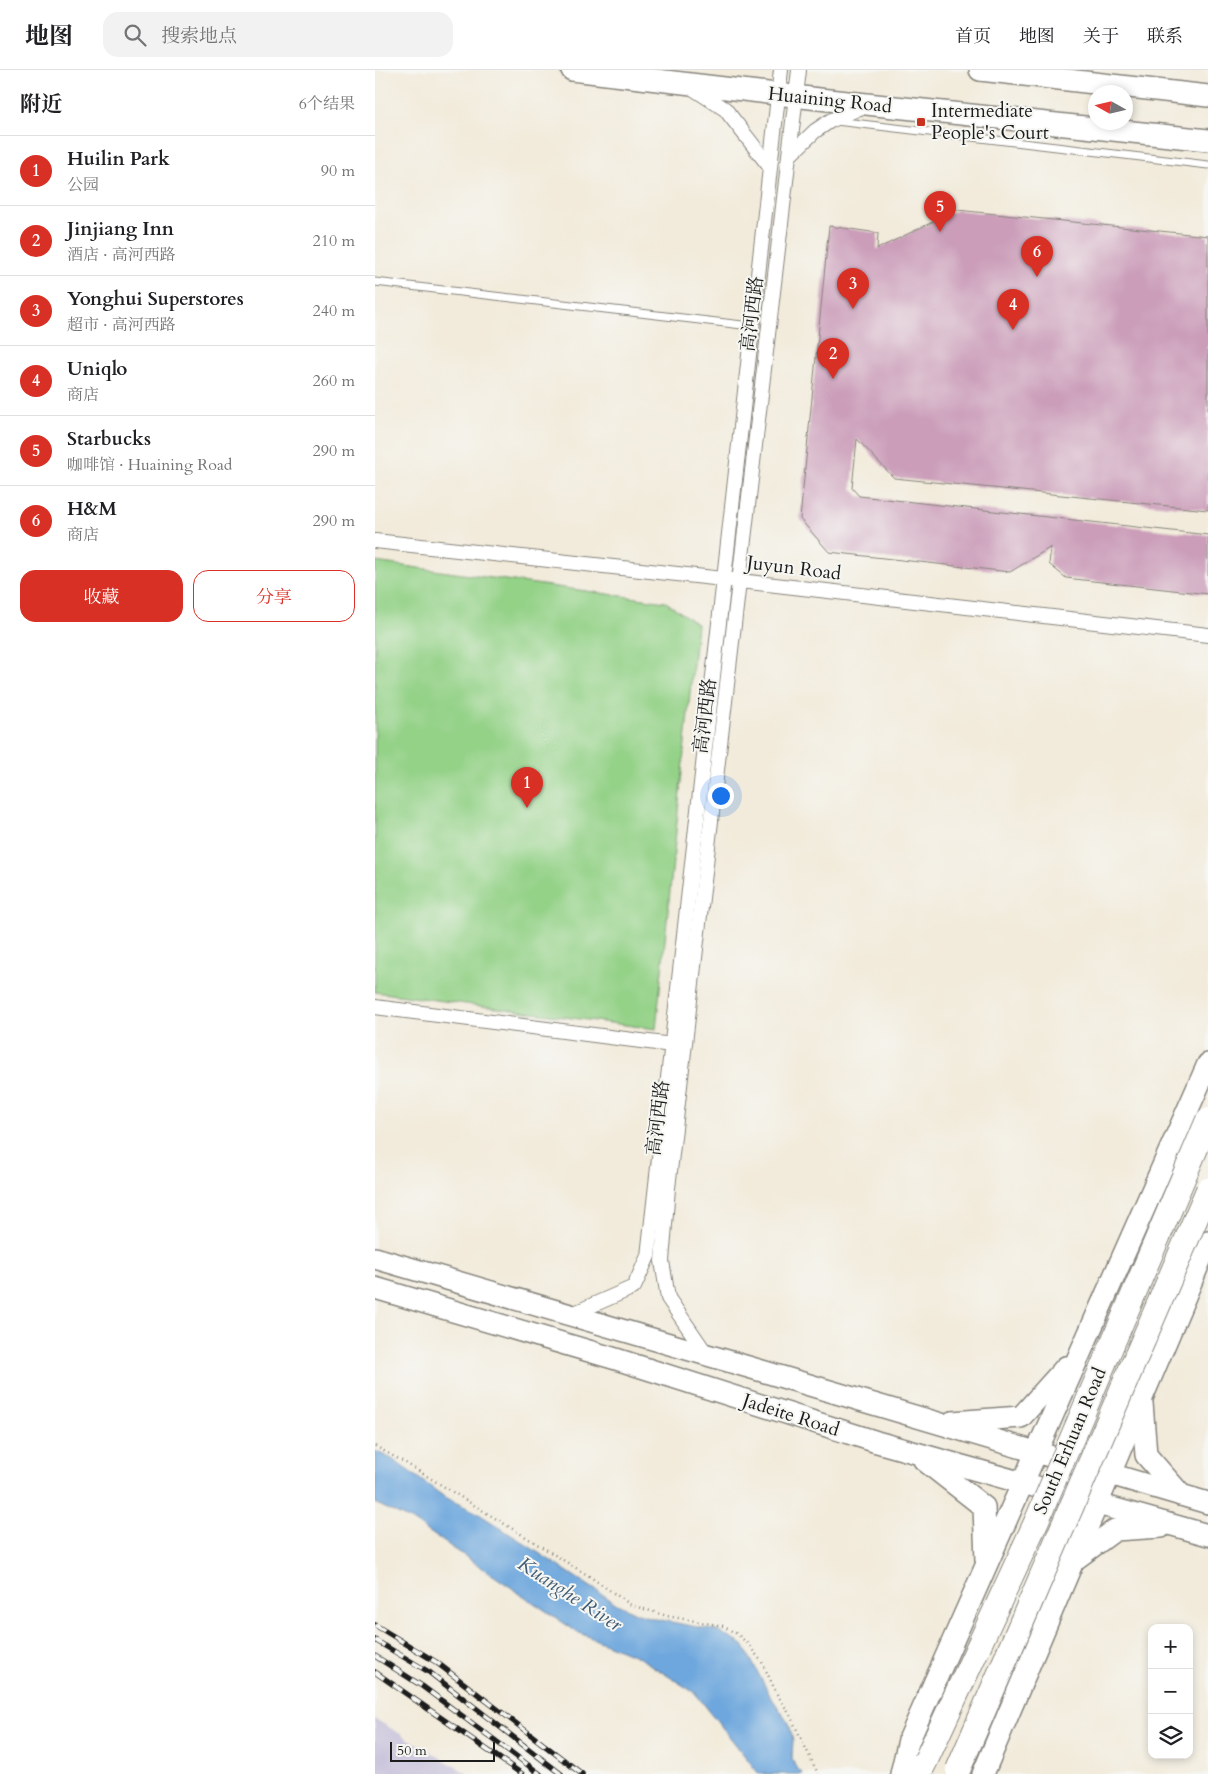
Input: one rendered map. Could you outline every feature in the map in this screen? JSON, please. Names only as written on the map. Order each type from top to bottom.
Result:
[{"type":"highway","name":"South Erhuan Road","points":[[923,1767],[1037,1520],[1208,1120]]},
{"type":"highway","name":"South Erhuan Road","points":[[957,1772],[1208,1190]]},
{"type":"main road","name":"Huaining Road","points":[[572,70],[787,96],[1208,140]]},
{"type":"main road","points":[[980,70],[1093,80],[1208,96]]},
{"type":"main road","points":[[901,1774],[909,1740],[1208,1064]]},
{"type":"main road","points":[[983,1774],[1208,1242]]},
{"type":"main road","name":"Jadeite Road","points":[[375,1258],[1208,1503]]},
{"type":"main road","name":"Jadeite Road","points":[[375,1288],[616,1359],[916,1453],[1208,1535]]},
{"type":"main road","points":[[939,1423],[1021,1418],[1079,1352]]},
{"type":"main road","points":[[1141,1399],[1146,1454],[1181,1495]]},
{"type":"main road","points":[[916,1453],[984,1507],[986,1565]]},
{"type":"main road","points":[[1073,1560],[1115,1530],[1176,1526]]},
{"type":"street","name":"高河西路","points":[[707,1355],[668,1298],[662,1261],[668,1188],[789,156],[787,96],[781,70]]},
{"type":"street","name":"高河西路","points":[[570,1315],[634,1287],[648,1256],[770,167],[787,96],[799,70]]},
{"type":"street","points":[[686,84],[725,109],[770,167]]},
{"type":"street","points":[[789,156],[815,131],[830,121],[869,104]]},
{"type":"street","name":"Juyun Road","points":[[375,541],[1208,635]]},
{"type":"street","points":[[375,1007],[672,1045]]},
{"type":"lane","points":[[830,121],[1208,165]]},
{"type":"lane","points":[[375,282],[751,326]]},
{"type":"path","points":[[375,1446],[581,1571],[631,1605],[667,1616],[723,1626],[737,1634],[762,1662],[777,1694],[791,1715],[818,1774]]},
{"type":"shaded area","points":[[375,1719],[468,1774],[375,1774]]},
{"type":"green space","points":[[375,562],[666,602],[697,624],[656,1029],[375,992]]},
{"type":"water","name":"Kuanghe River","points":[[375,1451],[392,1459],[446,1498],[476,1512],[617,1604],[638,1614],[656,1619],[718,1631],[743,1645],[771,1697],[789,1723],[793,1740],[792,1758],[795,1766],[803,1774],[759,1774],[695,1693],[638,1657],[577,1632],[416,1523],[375,1503]]},
{"type":"building","points":[[957,210],[1208,236],[1208,510],[894,478],[857,439],[852,488],[859,496],[1208,535],[1208,594],[1066,578],[1049,564],[1051,547],[1010,572],[829,552],[800,519],[829,226],[878,233],[877,249]]},
{"type":"railway","points":[[375,1625],[436,1662],[582,1774]]},
{"type":"railway","points":[[375,1640],[429,1672],[561,1774]]},
{"type":"railway","points":[[375,1656],[422,1686],[540,1774]]},
{"type":"railway","points":[[375,1672],[522,1774]]},
{"type":"place","name":"Intermediate People's Court","points":[[921,122]]},
{"type":"place","name":"Starbucks","points":[[940,232]]},
{"type":"place","name":"H&M","points":[[1037,277]]},
{"type":"place","name":"Yonghui Superstores","points":[[853,309]]},
{"type":"place","name":"Uniqlo","points":[[1013,330]]},
{"type":"place","name":"Jinjiang Inn","points":[[833,379]]},
{"type":"place","name":"Huilin Park","points":[[527,808]]}]
